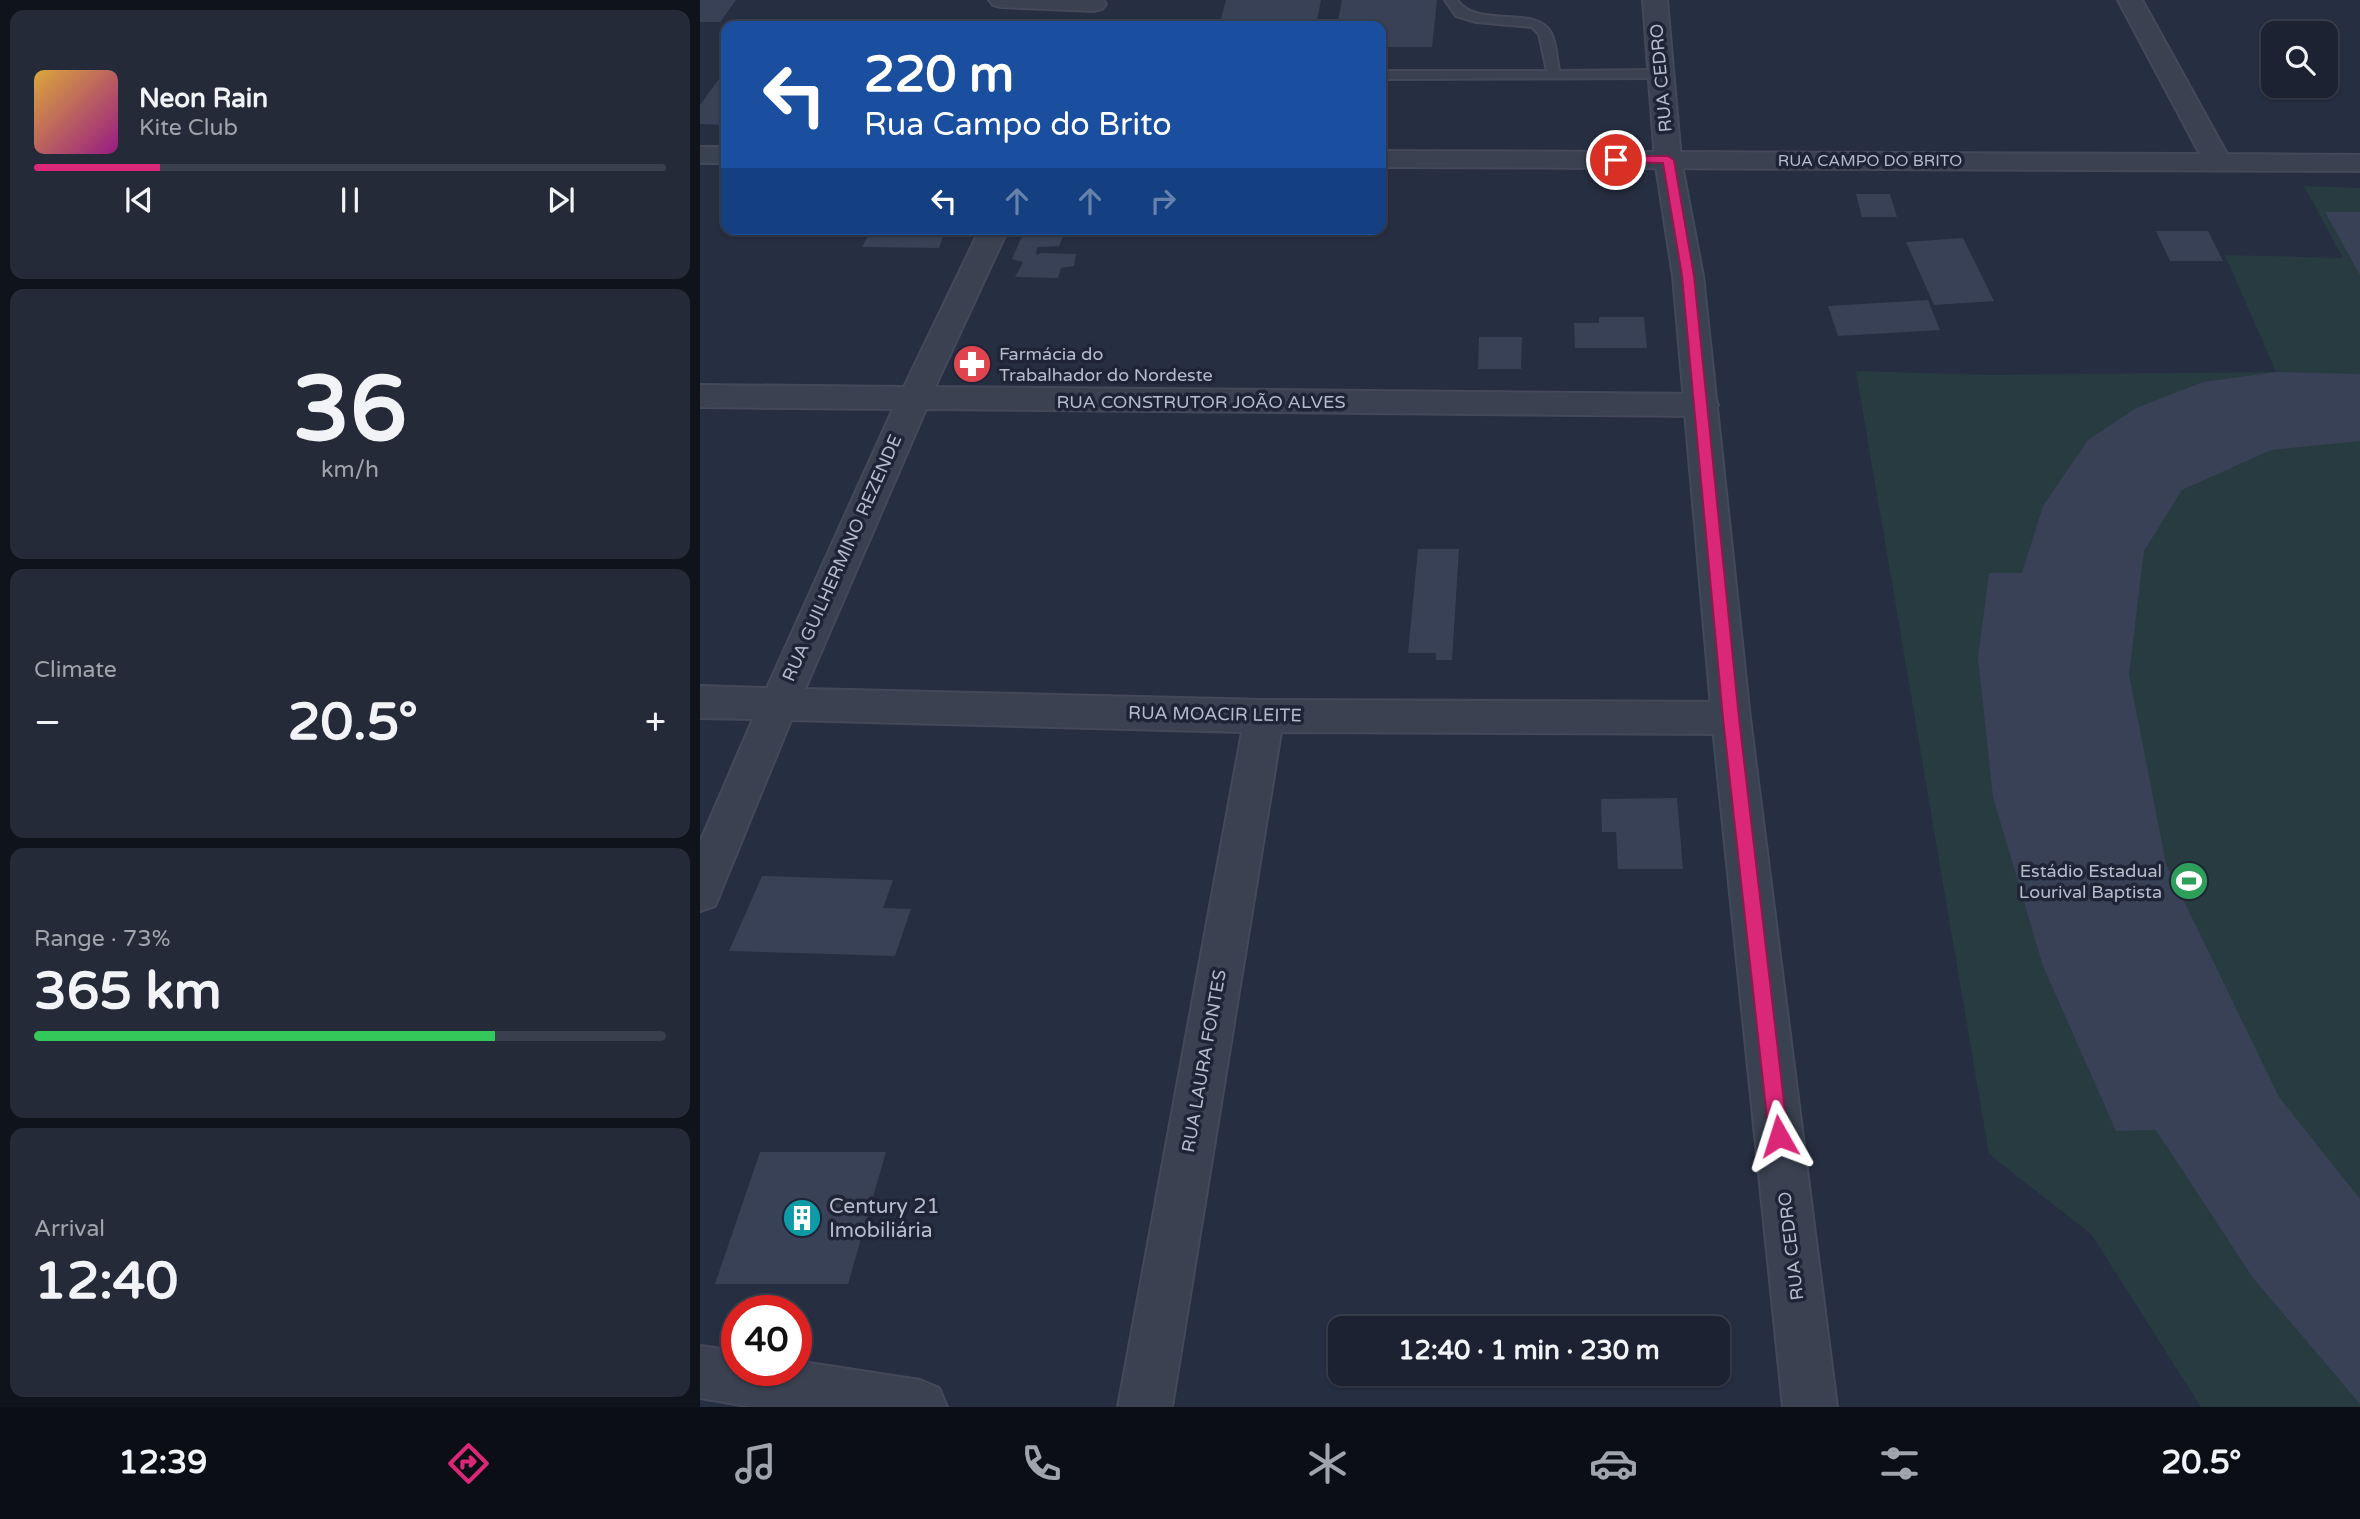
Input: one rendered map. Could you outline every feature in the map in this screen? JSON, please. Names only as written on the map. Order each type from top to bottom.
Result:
[{"type":"street","points":[[1001,0],[1092,10]]},
{"type":"street","name":"RUA CEDRO","points":[[1655,0],[1668,160],[1688,276],[1731,718],[1810,1407]]},
{"type":"street","points":[[2130,0],[2219,164]]},
{"type":"street","points":[[700,155],[721,155]]},
{"type":"street","name":"RUA CAMPO DO BRITO","points":[[1386,159],[2360,163]]},
{"type":"street","name":"RUA GUILHERMINO REZENDE","points":[[700,892],[777,704],[912,400],[991,235]]},
{"type":"street","name":"RUA CONSTRUTOR JOÃO ALVES","points":[[700,396],[1702,405]]},
{"type":"street","name":"RUA MOACIR LEITE","points":[[700,702],[1264,716],[1731,718]]},
{"type":"street","name":"RUA LAURA FONTES","points":[[1144,1407],[1264,716]]},
{"type":"street","points":[[700,1373],[920,1407]]},
{"type":"lane","points":[[1451,0],[1460,13],[1476,18],[1535,24],[1545,33],[1554,75]]},
{"type":"lane","points":[[1386,75],[1660,74]]},
{"type":"shaded area","name":"Estádio Estadual Lourival Baptista","points":[[2304,186],[2360,188],[2360,1407],[2201,1407],[2092,1235],[1989,1154],[1856,371],[1991,375],[2276,372],[2225,255],[2343,258]]},
{"type":"building","points":[[700,0],[736,0],[720,22],[700,22]]},
{"type":"building","points":[[1226,0],[1321,0],[1317,21],[1220,21]]},
{"type":"building","points":[[1342,0],[1437,0],[1432,47],[1386,47],[1386,21],[1338,21]]},
{"type":"building","points":[[721,76],[721,125],[700,124],[700,105]]},
{"type":"building","points":[[1856,194],[1890,194],[1897,217],[1862,217]]},
{"type":"building","points":[[2325,212],[2360,212],[2360,275]]},
{"type":"building","points":[[2156,231],[2208,231],[2223,261],[2170,261]]},
{"type":"building","points":[[869,235],[944,235],[939,248],[862,247]]},
{"type":"building","points":[[1022,235],[1064,235],[1059,246],[1037,247],[1036,255],[1076,254],[1074,266],[1061,268],[1058,278],[1015,277],[1023,262],[1012,259]]},
{"type":"building","points":[[1963,238],[1994,301],[1934,305],[1906,242]]},
{"type":"building","points":[[1928,300],[1940,330],[1838,336],[1828,306]]},
{"type":"building","points":[[1599,317],[1644,317],[1647,348],[1575,348],[1574,323],[1599,323]]},
{"type":"building","points":[[1479,337],[1522,337],[1521,369],[1478,369]]},
{"type":"building","name":"Farmácia do Trabalhador do Nordeste","points":[[969,352],[986,352],[975,377],[958,376]]},
{"type":"building","points":[[2277,372],[2360,374],[2360,441],[2271,450],[2182,490],[2144,551],[2129,674],[2166,864],[2279,1097],[2360,1199],[2360,1404],[2253,1278],[2156,1130],[2116,1131],[2043,966],[1993,797],[1978,658],[1989,573],[2022,573],[2043,506],[2088,440],[2136,408],[2203,382]]},
{"type":"building","points":[[1418,549],[1459,549],[1452,660],[1436,660],[1436,653],[1408,653]]},
{"type":"building","points":[[1677,798],[1683,869],[1618,869],[1616,832],[1602,832],[1601,799]]},
{"type":"building","points":[[762,876],[893,880],[883,908],[911,909],[895,956],[729,951]]},
{"type":"building","name":"Century 21 Imobiliária","points":[[760,1152],[886,1152],[848,1284],[715,1284]]},
{"type":"place","name":"Farmácia do Trabalhador do Nordeste","points":[[972,364]]},
{"type":"place","name":"Estádio Estadual Lourival Baptista","points":[[2189,881]]},
{"type":"place","name":"Century 21 Imobiliária","points":[[802,1218]]},
{"type":"route","points":[[1616,160],[1668,160],[1688,276],[1731,718],[1779,1136]]}]
